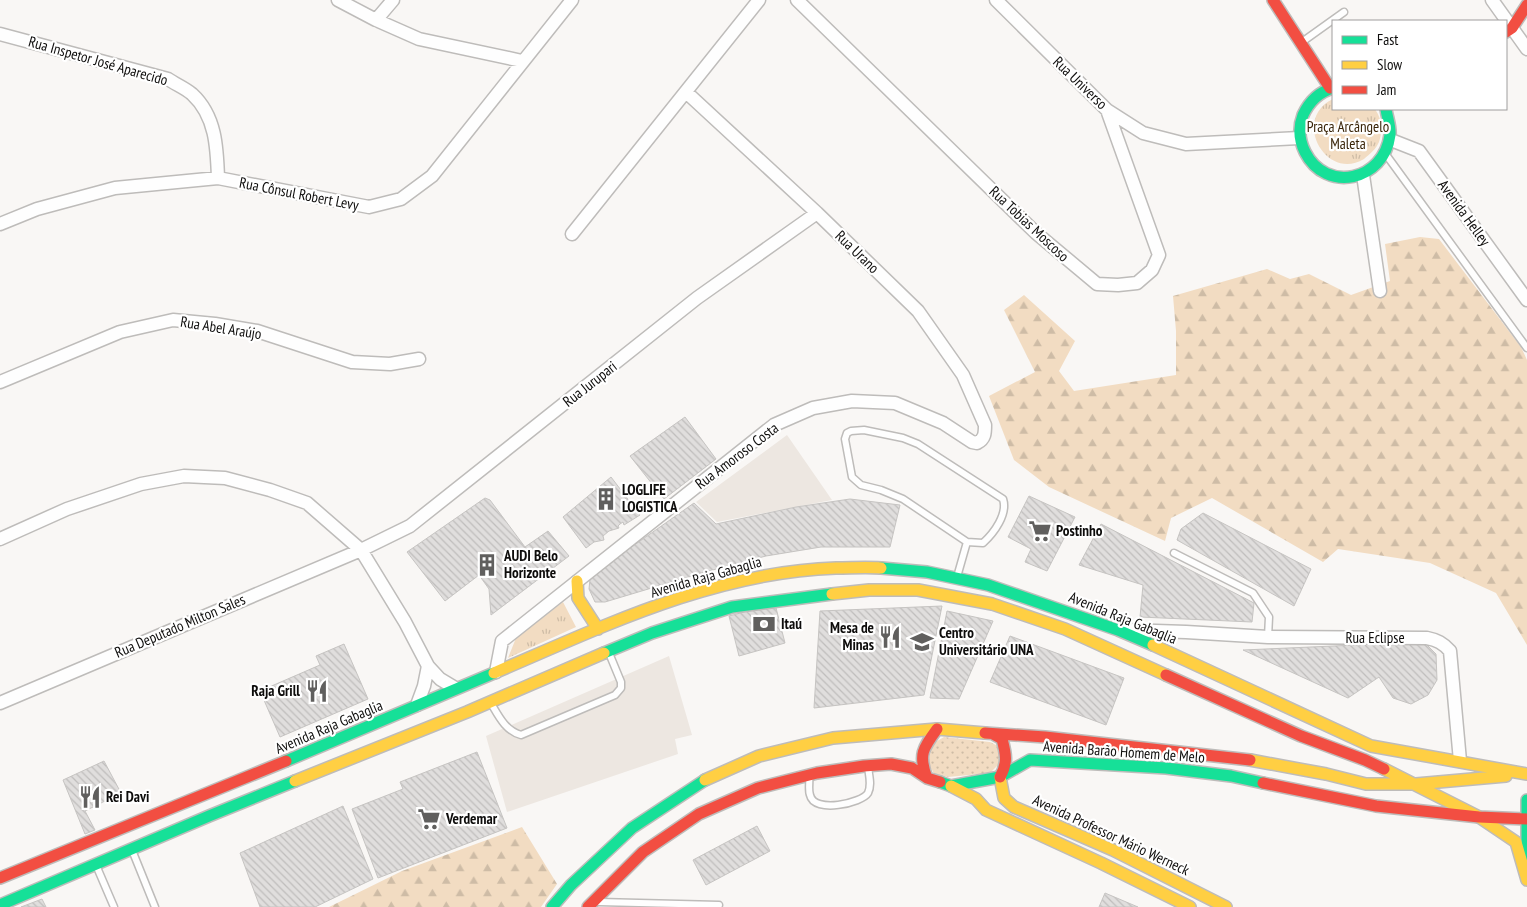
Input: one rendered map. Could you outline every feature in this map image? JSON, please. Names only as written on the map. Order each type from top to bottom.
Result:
[{"type":"main road","points":[[1273,0],[1332,88],[1312,100],[1304,111],[1300,124],[1300,138],[1303,151],[1311,164],[1335,178],[1349,179],[1363,175],[1376,167],[1386,155],[1391,140],[1391,124],[1387,110]]},
{"type":"main road","points":[[1509,30],[1527,5]]},
{"type":"main road","name":"Avenida Raja Gabaglia","points":[[0,878],[201,797],[643,610],[723,584],[764,574],[805,569],[870,567],[927,572],[997,588],[1118,630],[1298,708],[1343,729],[1371,746],[1527,774]]},
{"type":"main road","points":[[577,581],[578,598],[598,628]]},
{"type":"main road","points":[[0,905],[209,816],[369,753],[652,633],[732,607],[869,590],[918,590],[992,604],[1065,629],[1301,736],[1365,760],[1479,817],[1516,842],[1527,880]]},
{"type":"main road","points":[[926,778],[920,754],[937,729]]},
{"type":"main road","name":"Avenida Barão Homem de Melo","points":[[552,907],[571,886],[632,828],[699,783],[758,756],[833,738],[937,729],[1045,737],[1249,760],[1326,774],[1366,784],[1416,784],[1527,774]]},
{"type":"main road","points":[[993,734],[1002,739],[1008,763],[1000,777]]},
{"type":"main road","name":"Avenida Barão Homem de Melo","points":[[590,904],[643,852],[699,814],[758,788],[809,775],[868,766],[891,764],[912,768],[926,778],[951,786],[1000,777],[1030,760],[1166,768],[1231,776],[1376,806],[1479,817],[1527,819]]},
{"type":"main road","name":"Avenida Professor Mário Werneck","points":[[1000,777],[1004,798],[1014,807],[1113,850],[1226,907]]},
{"type":"main road","name":"Avenida Professor Mário Werneck","points":[[951,786],[976,799],[986,810],[1101,863],[1190,907]]},
{"type":"main road","points":[[1527,800],[1527,862]]},
{"type":"main road","points":[[1101,863],[1111,864],[1116,861],[1119,856],[1113,850]]},
{"type":"street","points":[[338,0],[376,20],[419,39],[522,61]]},
{"type":"street","points":[[376,20],[393,0]]},
{"type":"street","name":"Rua Cônsul Robert Levy","points":[[0,224],[37,209],[115,188],[218,178],[369,207],[401,199],[432,176],[572,0]]},
{"type":"street","points":[[572,234],[759,0]]},
{"type":"street","name":"Rua Tobias Moscoso","points":[[797,0],[1036,233],[1097,284],[1118,285],[1137,283],[1152,270],[1159,255],[1106,110]]},
{"type":"street","name":"Rua Universo","points":[[996,0],[1106,110],[1143,132],[1186,144],[1300,138]]},
{"type":"street","points":[[1492,0],[1503,20]]},
{"type":"street","points":[[1509,30],[1527,49]]},
{"type":"street","name":"Rua Inspetor José Aparecido","points":[[0,34],[168,79],[192,93],[209,117],[217,146],[218,178]]},
{"type":"street","name":"Rua Urano","points":[[686,92],[817,213],[918,311],[963,375],[985,425],[985,433],[982,440]]},
{"type":"street","name":"Avenida Helley","points":[[1391,140],[1419,151],[1527,300]]},
{"type":"street","points":[[1363,175],[1380,292]]},
{"type":"street","name":"Rua Jurupari","points":[[361,550],[410,526],[698,298],[817,213]]},
{"type":"street","name":"Rua Abel Araújo","points":[[0,382],[120,332],[173,320],[215,324],[256,331],[352,362],[390,364],[419,358]]},
{"type":"street","name":"Rua Amoroso Costa","points":[[496,672],[502,641],[774,425],[813,408],[852,401],[895,403],[942,423],[972,442],[978,443],[982,440]]},
{"type":"street","points":[[0,538],[66,509],[142,484],[184,476],[225,478],[270,490],[307,503],[361,550],[405,622],[428,666],[440,680],[455,688]]},
{"type":"street","name":"Rua Deputado Milton Sales","points":[[0,703],[361,550]]},
{"type":"street","name":"Rua Eclipse","points":[[1118,630],[1268,637],[1427,638],[1443,644],[1450,651],[1460,761]]},
{"type":"street","points":[[1179,656],[1177,646],[1179,639],[1186,632]]},
{"type":"street","points":[[417,705],[424,686],[428,666]]},
{"type":"lane","points":[[1333,20],[1344,12]]},
{"type":"lane","points":[[1301,42],[1332,20]]},
{"type":"lane","points":[[1386,155],[1527,348]]},
{"type":"lane","points":[[864,430],[903,438],[918,444],[1003,499],[1005,506],[1004,514],[988,539],[983,543],[967,542],[903,499],[881,490],[861,486],[856,482],[852,477],[845,440],[847,433],[864,430]]},
{"type":"lane","points":[[957,578],[967,542]]},
{"type":"lane","points":[[1174,553],[1253,593],[1268,617],[1268,637]]},
{"type":"lane","points":[[490,702],[500,719],[511,731],[520,735],[614,695],[621,688],[621,682],[609,652]]},
{"type":"lane","points":[[809,775],[810,796],[812,800],[819,805],[836,806],[866,796],[870,784],[868,766]]},
{"type":"lane","points":[[131,849],[155,907]]},
{"type":"lane","points":[[96,864],[114,907]]},
{"type":"lane","points":[[590,904],[719,905]]},
{"type":"shaded area","points":[[787,435],[832,500],[717,522],[696,502]]},
{"type":"shaded area","points":[[669,656],[692,735],[675,739],[678,754],[507,812],[486,736]]},
{"type":"green space","name":"Praça Arcângelo Maleta","points":[[1332,100],[1332,110],[1376,110],[1381,125],[1381,133],[1375,149],[1364,159],[1350,164],[1337,162],[1326,155],[1318,145],[1314,133],[1315,120],[1321,108]]},
{"type":"green space","points":[[1420,237],[1439,239],[1521,347],[1527,360],[1527,645],[1496,593],[1430,563],[1338,549],[1323,562],[1212,498],[1171,518],[1165,541],[1049,487],[1014,460],[989,396],[1035,372],[1004,310],[1024,295],[1075,341],[1059,371],[1074,391],[1176,375],[1176,331],[1173,296],[1267,269],[1290,279],[1309,274],[1351,295],[1390,281],[1385,244]]},
{"type":"green space","points":[[563,602],[576,627],[508,658],[516,638]]},
{"type":"green space","points":[[944,737],[990,742],[998,746],[1002,761],[990,773],[948,777],[935,774],[928,765],[932,744]]},
{"type":"green space","points":[[522,827],[557,884],[541,907],[329,907],[402,871]]},
{"type":"building","points":[[685,417],[716,459],[664,499],[630,456]]},
{"type":"building","name":"LOGLIFE LOGISTICA","points":[[611,477],[640,515],[624,525],[623,522],[618,526],[619,528],[609,531],[603,536],[604,540],[594,542],[586,548],[563,517]]},
{"type":"building","points":[[1029,496],[1075,517],[1047,571],[1025,562],[1031,549],[1008,537]]},
{"type":"building","name":"AUDI Belo Horizonte","points":[[485,498],[490,500],[525,547],[548,531],[569,556],[491,615],[489,589],[479,575],[445,601],[407,552]]},
{"type":"building","points":[[850,499],[900,505],[890,547],[821,547],[766,556],[605,602],[595,602],[589,589],[590,579],[606,565],[694,503],[716,524],[796,507]]},
{"type":"building","points":[[1203,513],[1311,569],[1294,606],[1177,540],[1181,529]]},
{"type":"building","points":[[1101,524],[1254,603],[1252,622],[1140,617],[1143,585],[1079,565]]},
{"type":"building","points":[[775,604],[785,643],[739,656],[729,616]]},
{"type":"building","points":[[942,606],[924,695],[814,708],[820,611]]},
{"type":"building","points":[[947,611],[993,621],[959,699],[930,698]]},
{"type":"building","points":[[1010,636],[1124,678],[1106,725],[990,682]]},
{"type":"building","points":[[1424,642],[1436,654],[1437,680],[1428,695],[1411,704],[1393,698],[1379,677],[1348,698],[1243,650]]},
{"type":"building","points":[[344,644],[368,699],[280,737],[260,691],[320,665],[316,656]]},
{"type":"building","name":"Verdemar","points":[[477,752],[507,828],[378,878],[352,809],[403,789],[400,782]]},
{"type":"building","points":[[104,761],[121,793],[85,811],[95,830],[85,834],[63,780]]},
{"type":"building","points":[[343,806],[373,879],[315,907],[260,907],[240,853]]},
{"type":"building","points":[[757,826],[770,851],[706,885],[693,860]]},
{"type":"building","points":[[1105,893],[1138,907],[1099,907]]},
{"type":"building","points":[[42,899],[46,907],[21,907]]},
{"type":"traffic: fast","points":[[1332,88],[1323,92],[1311,102],[1303,115],[1300,129],[1301,143],[1305,152],[1314,165],[1326,174],[1340,177],[1353,176],[1366,172],[1377,163],[1385,151],[1390,135],[1386,110]]},
{"type":"traffic: fast","points":[[881,568],[927,572],[988,585],[1118,630],[1153,645]]},
{"type":"traffic: fast","points":[[604,653],[652,633],[732,607],[832,594]]},
{"type":"traffic: fast","points":[[286,761],[494,673]]},
{"type":"traffic: fast","points":[[940,782],[951,786],[1000,777],[1030,760],[1166,768],[1231,776],[1263,783]]},
{"type":"traffic: fast","points":[[552,907],[571,885],[632,828],[705,780]]},
{"type":"traffic: fast","points":[[0,905],[295,781]]},
{"type":"traffic: fast","points":[[1527,800],[1527,861]]},
{"type":"traffic: slow","points":[[494,673],[660,604],[747,579],[791,572],[836,568],[881,568]]},
{"type":"traffic: slow","points":[[577,581],[578,598],[598,629]]},
{"type":"traffic: slow","points":[[832,594],[869,590],[918,590],[992,604],[1065,629],[1166,675]]},
{"type":"traffic: slow","points":[[1153,645],[1371,746],[1527,774]]},
{"type":"traffic: slow","points":[[295,781],[467,712],[604,653]]},
{"type":"traffic: slow","points":[[705,780],[759,756],[833,738],[937,729],[985,733]]},
{"type":"traffic: slow","points":[[1250,760],[1326,774],[1366,784],[1416,784],[1506,776]]},
{"type":"traffic: slow","points":[[1384,769],[1479,817],[1516,842],[1527,880]]},
{"type":"traffic: slow","points":[[1000,777],[1004,798],[1014,807],[1113,850],[1226,907]]},
{"type":"traffic: slow","points":[[951,786],[976,799],[986,810],[1101,863],[1190,907]]},
{"type":"traffic: jam","points":[[1273,0],[1330,88]]},
{"type":"traffic: jam","points":[[1507,31],[1512,28],[1527,5]]},
{"type":"traffic: jam","points":[[1166,675],[1301,736],[1384,769]]},
{"type":"traffic: jam","points":[[927,778],[924,770],[923,752],[937,729]]},
{"type":"traffic: jam","points":[[985,733],[1045,737],[1250,760]]},
{"type":"traffic: jam","points":[[993,734],[1002,739],[1004,749],[1005,763],[1000,777]]},
{"type":"traffic: jam","points":[[0,878],[286,761]]},
{"type":"traffic: jam","points":[[588,907],[643,852],[699,814],[758,788],[817,773],[891,764],[912,768],[927,778],[940,782]]},
{"type":"traffic: jam","points":[[1263,783],[1376,806],[1479,817],[1527,819]]},
{"type":"place","name":"LOGLIFE LOGISTICA","points":[[606,499]]},
{"type":"place","name":"Postinho","points":[[1040,531]]},
{"type":"place","name":"AUDI Belo Horizonte","points":[[487,565]]},
{"type":"place","name":"Itaú","points":[[764,624]]},
{"type":"place","name":"Mesa de Minas","points":[[890,637]]},
{"type":"place","name":"Centro Universitário UNA","points":[[922,642]]},
{"type":"place","name":"Raja Grill","points":[[317,691]]},
{"type":"place","name":"Rei Davi","points":[[90,797]]},
{"type":"place","name":"Verdemar","points":[[429,819]]}]
